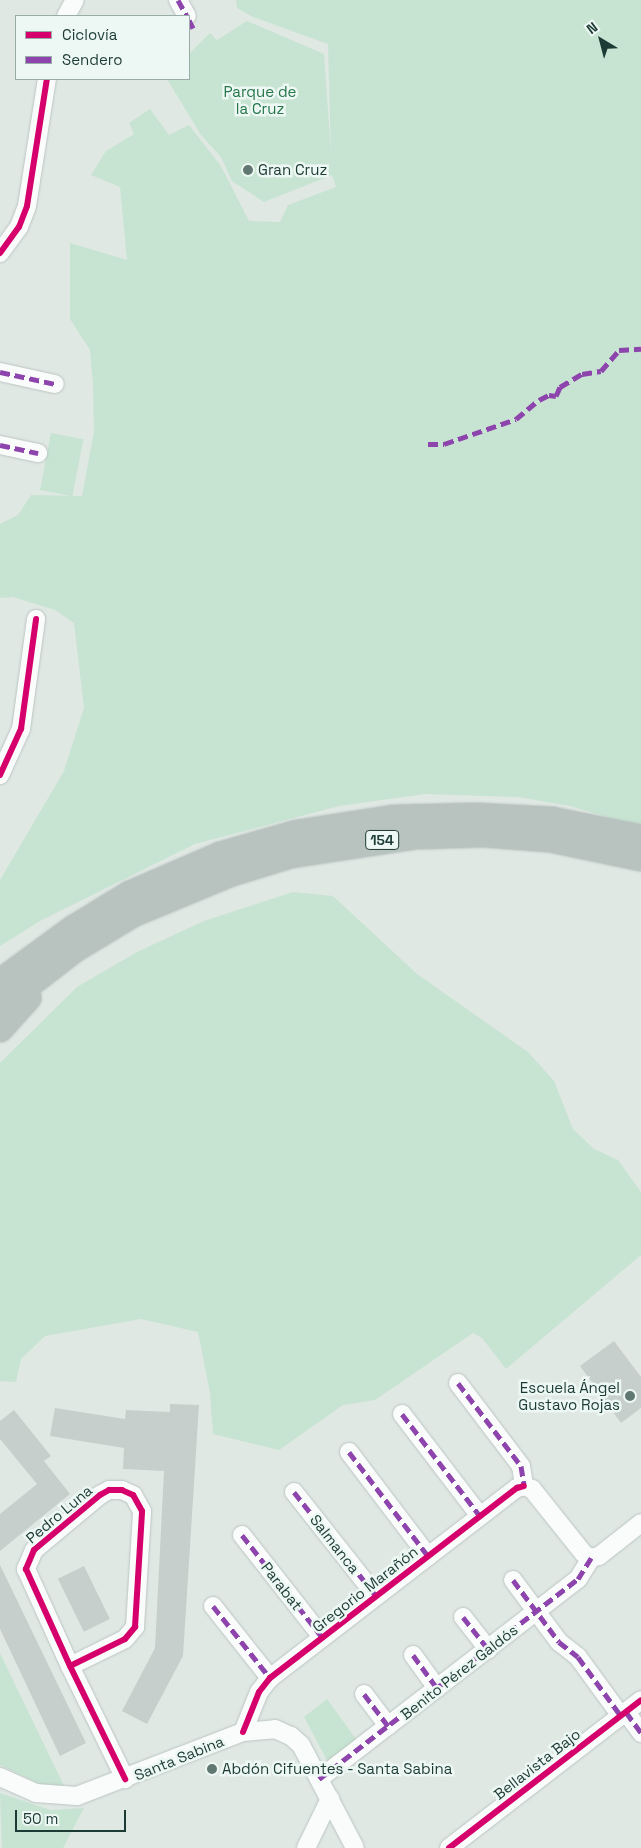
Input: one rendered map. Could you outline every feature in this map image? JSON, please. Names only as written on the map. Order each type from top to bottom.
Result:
[{"type":"highway","name":"154","points":[[0,982],[74,928],[130,894],[220,855],[263,842],[394,818],[511,817],[552,820],[641,838]]},
{"type":"highway","name":"154","points":[[0,1006],[75,949],[133,914],[197,886],[261,864],[322,848],[417,836],[484,834],[550,839],[641,858]]},
{"type":"highway","points":[[0,960],[76,916],[130,894]]},
{"type":"highway","points":[[0,1029],[75,949]]},
{"type":"street","points":[[67,15],[75,0]]},
{"type":"street","points":[[178,0],[187,15]]},
{"type":"street","points":[[0,252],[19,227],[27,206],[47,80]]},
{"type":"street","points":[[0,372],[56,384]]},
{"type":"street","points":[[0,445],[38,453]]},
{"type":"street","points":[[0,775],[21,729],[36,619]]},
{"type":"street","points":[[458,1383],[521,1466],[524,1486],[532,1490],[584,1554],[591,1558],[599,1556],[641,1523]]},
{"type":"street","points":[[402,1414],[480,1516]]},
{"type":"street","points":[[349,1452],[428,1556]]},
{"type":"street","name":"Gregorio Marañón","points":[[243,1732],[258,1692],[270,1678],[517,1488],[524,1486]]},
{"type":"street","name":"Pedro Luna","points":[[70,1666],[125,1639],[134,1627],[142,1511],[133,1496],[122,1490],[110,1490],[100,1495],[34,1550],[27,1563],[28,1576],[70,1666],[125,1780]]},
{"type":"street","name":"Salmanca","points":[[294,1492],[376,1596]]},
{"type":"street","name":"Parabat","points":[[242,1535],[322,1637]]},
{"type":"street","name":"Benito Pérez Galdós","points":[[319,1780],[582,1576],[591,1558]]},
{"type":"street","points":[[513,1580],[559,1642],[578,1657],[641,1734]]},
{"type":"street","points":[[213,1606],[270,1678]]},
{"type":"street","points":[[463,1617],[488,1649]]},
{"type":"street","points":[[413,1655],[437,1688]]},
{"type":"street","points":[[364,1694],[388,1726]]},
{"type":"street","name":"Bellavista Bajo","points":[[449,1848],[641,1700]]},
{"type":"street","name":"Santa Sabina","points":[[0,1777],[36,1793],[63,1798],[86,1794],[243,1732],[268,1728],[291,1736],[301,1745],[355,1848]]},
{"type":"street","points":[[306,1848],[330,1799]]},
{"type":"green space","name":"Parque de la Cruz","points":[[236,0],[641,0],[641,827],[570,806],[518,797],[425,794],[339,806],[195,844],[40,921],[0,946],[0,880],[64,771],[84,708],[74,623],[55,610],[13,597],[0,598],[0,524],[18,515],[31,495],[82,496],[94,432],[93,385],[90,350],[70,319],[70,243],[127,260],[120,187],[91,175],[106,151],[134,134],[129,123],[150,109],[169,135],[189,125],[221,166],[249,221],[280,222],[288,205],[336,187],[332,175],[264,202],[232,181],[221,157],[201,135],[168,80],[190,80],[190,53],[210,33],[217,40],[247,21],[324,54],[331,154],[328,44],[253,17],[237,8]]},
{"type":"green space","points":[[51,433],[83,439],[72,496],[40,490]]},
{"type":"green space","points":[[293,892],[333,896],[417,974],[528,1052],[554,1081],[573,1129],[594,1149],[618,1160],[641,1192],[641,1255],[506,1369],[482,1338],[473,1333],[375,1400],[343,1405],[279,1450],[213,1434],[210,1393],[198,1332],[141,1319],[45,1336],[21,1359],[16,1382],[0,1381],[0,1063],[77,987],[137,952],[204,921]]},
{"type":"green space","points":[[0,1653],[65,1788],[42,1785],[0,1765]]},
{"type":"green space","points":[[327,1699],[358,1742],[329,1764],[304,1717]]},
{"type":"green space","points":[[0,1793],[50,1810],[84,1808],[63,1848],[2,1848]]},
{"type":"building","points":[[614,1341],[641,1377],[641,1408],[621,1423],[580,1366]]},
{"type":"building","points":[[170,1404],[199,1405],[183,1656],[147,1724],[122,1711],[155,1648],[164,1471],[123,1469],[124,1448],[50,1436],[55,1408],[125,1419],[126,1410],[170,1412]]},
{"type":"building","points":[[14,1410],[51,1456],[44,1461],[70,1494],[0,1551],[0,1514],[37,1484],[0,1439],[0,1421]]},
{"type":"building","points":[[0,1565],[86,1743],[60,1756],[0,1629]]},
{"type":"building","points":[[84,1566],[110,1619],[84,1632],[58,1579]]},
{"type":"marked path","points":[[178,0],[186,15]]},
{"type":"marked path","points":[[190,22],[193,28]]},
{"type":"marked path","points":[[428,444],[444,444],[516,419],[539,400],[549,395],[556,396],[560,387],[582,374],[601,371],[619,350],[641,349]]},
{"type":"marked path","points":[[0,372],[55,384]]},
{"type":"marked path","points":[[0,445],[38,453]]},
{"type":"marked path","points":[[458,1383],[521,1466],[524,1486]]},
{"type":"marked path","points":[[402,1414],[480,1516]]},
{"type":"marked path","points":[[349,1452],[428,1556]]},
{"type":"marked path","points":[[294,1492],[376,1596]]},
{"type":"marked path","points":[[242,1535],[322,1637]]},
{"type":"marked path","points":[[319,1779],[578,1579],[591,1558]]},
{"type":"marked path","points":[[513,1580],[559,1642],[578,1657],[621,1716]]},
{"type":"marked path","points":[[213,1606],[270,1678]]},
{"type":"marked path","points":[[463,1617],[488,1649]]},
{"type":"marked path","points":[[413,1655],[437,1688]]},
{"type":"marked path","points":[[364,1694],[388,1726]]},
{"type":"marked path","points":[[626,1712],[641,1733]]},
{"type":"cycle path","points":[[0,253],[19,227],[27,206],[47,80]]},
{"type":"cycle path","points":[[0,775],[21,729],[36,619]]},
{"type":"cycle path","points":[[243,1732],[259,1692],[270,1678],[517,1488],[524,1486]]},
{"type":"cycle path","points":[[70,1666],[125,1639],[135,1627],[142,1511],[133,1495],[122,1490],[109,1490],[100,1495],[34,1550],[26,1569],[70,1666],[125,1779]]},
{"type":"cycle path","points":[[449,1848],[641,1700]]},
{"type":"place","name":"Gran Cruz","points":[[248,170]]},
{"type":"place","name":"Escuela Ángel Gustavo Rojas","points":[[630,1396]]},
{"type":"place","name":"Abdón Cifuentes - Santa Sabina","points":[[212,1769]]}]
